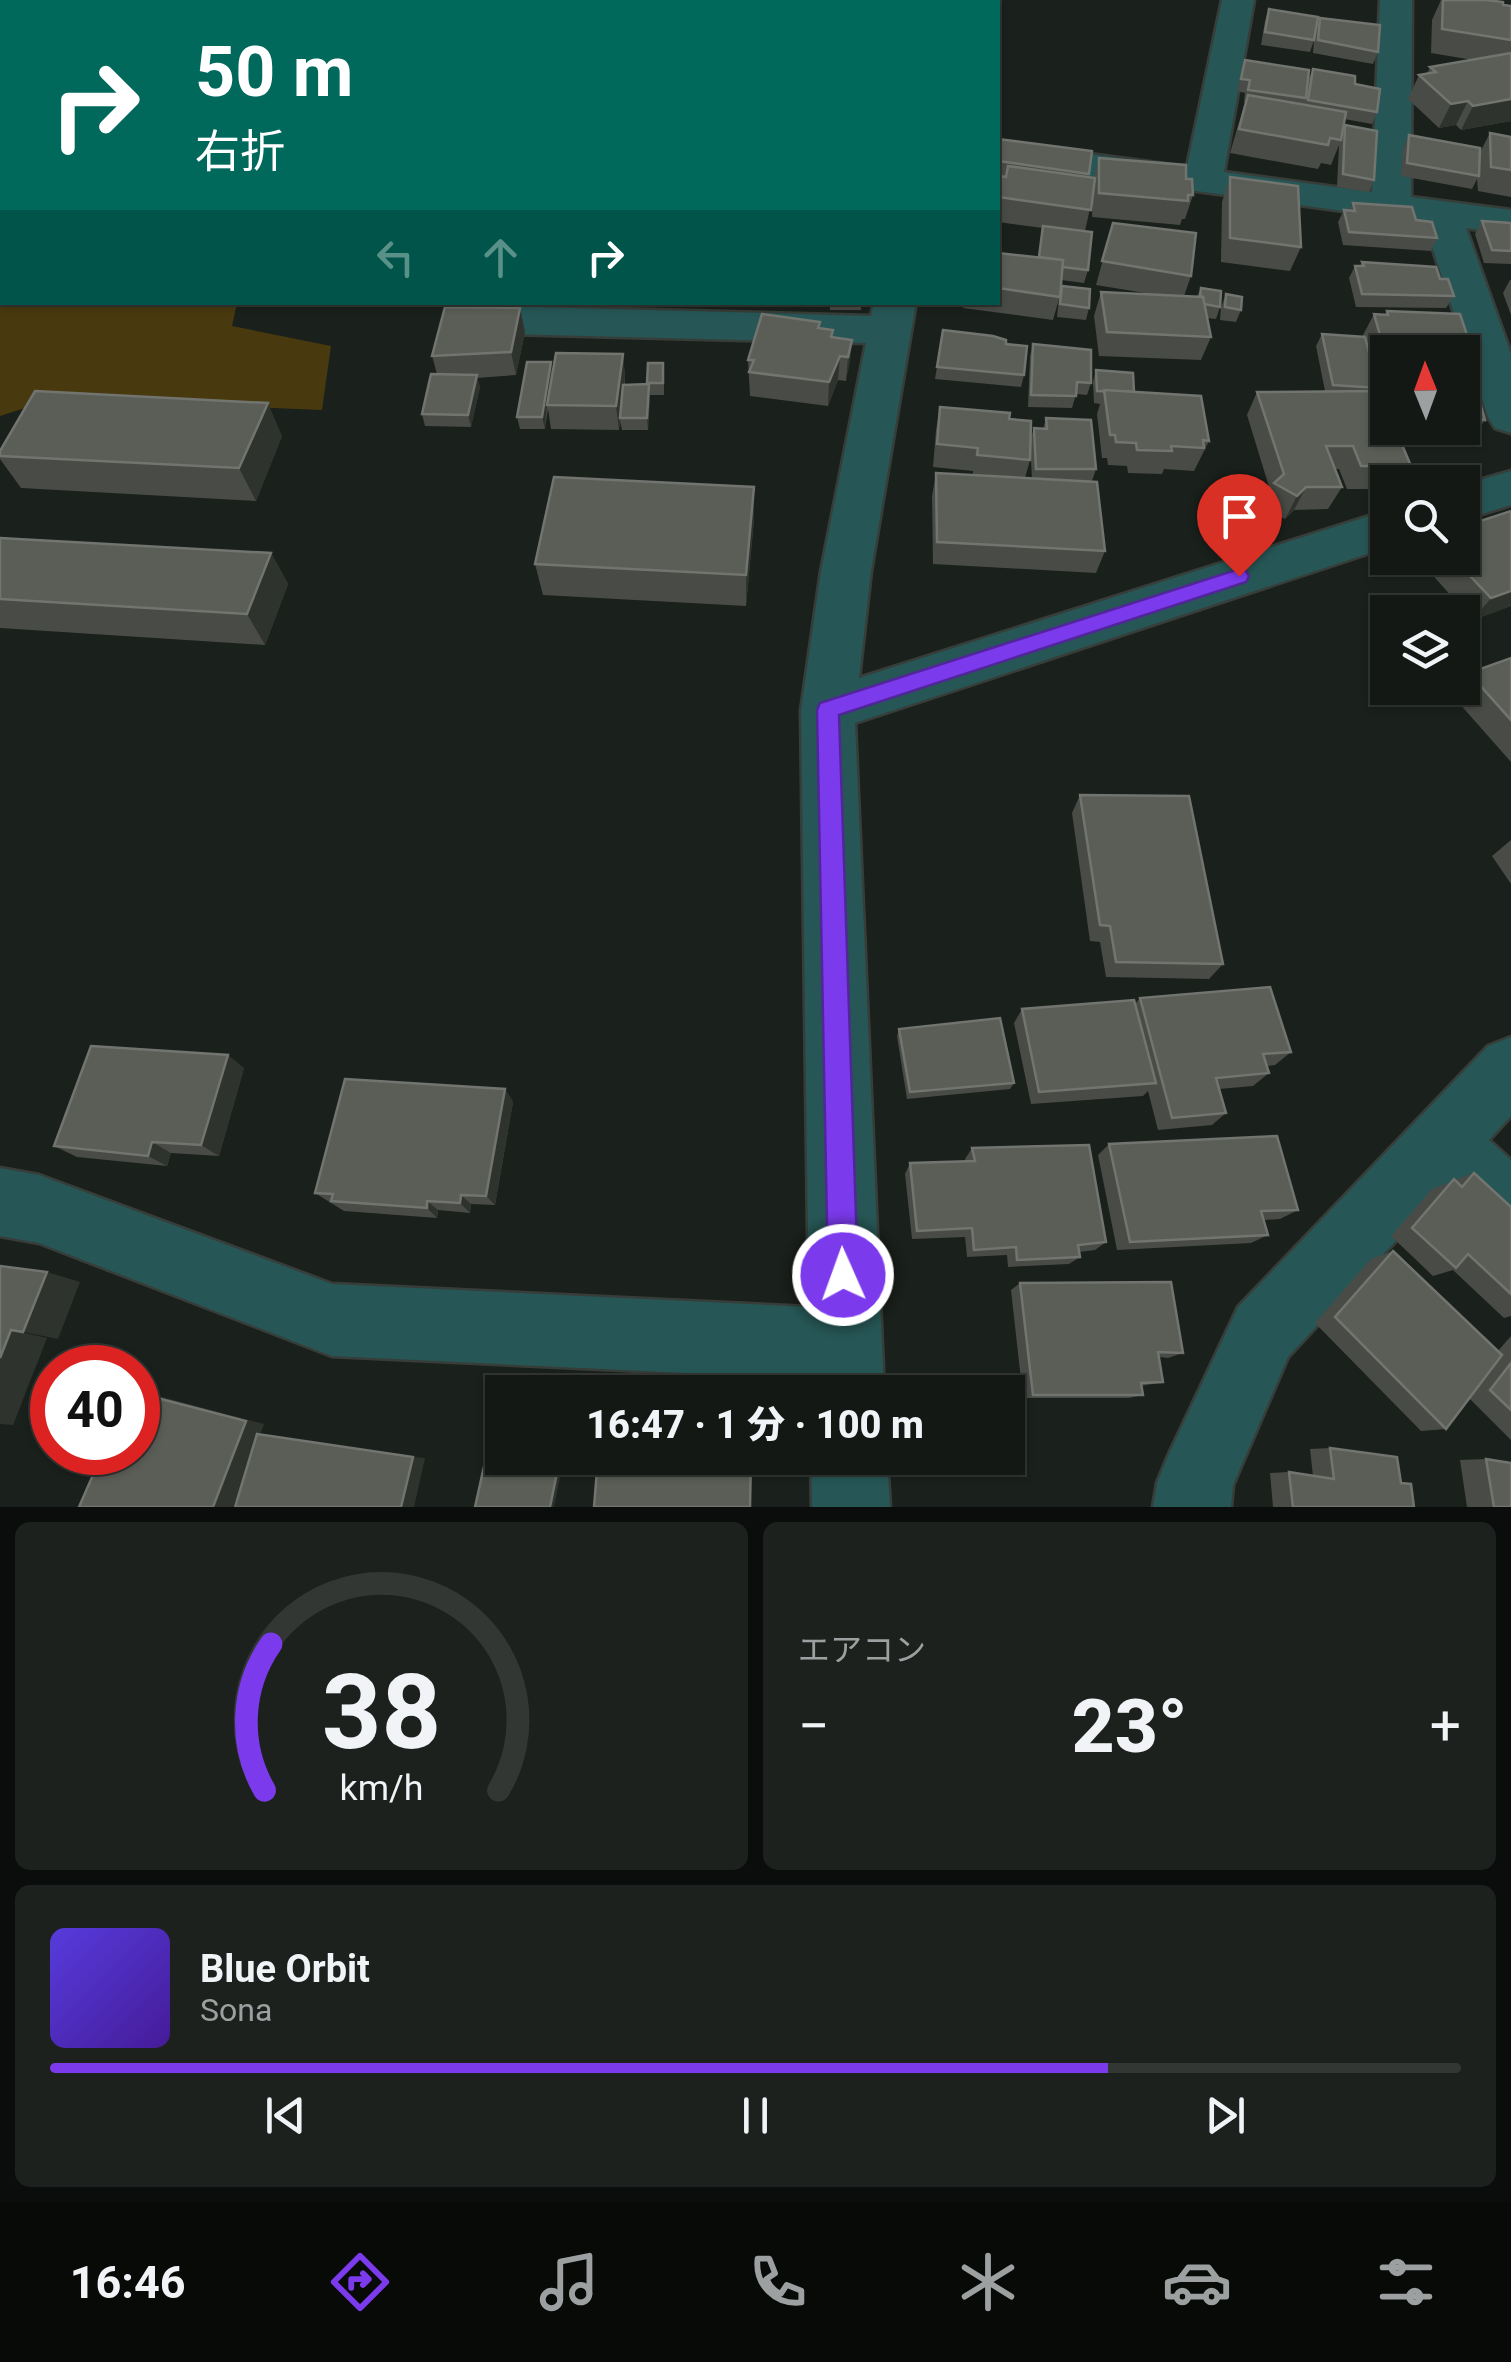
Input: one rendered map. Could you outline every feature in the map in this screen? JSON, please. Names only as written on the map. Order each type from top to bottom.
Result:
[{"type":"street","points":[[1202,181],[1238,0]]},
{"type":"street","points":[[1391,208],[1396,0]]},
{"type":"street","points":[[1000,153],[1511,222]]},
{"type":"street","points":[[1441,213],[1511,416]]},
{"type":"street","points":[[0,1202],[39,1209],[332,1320],[846,1368],[828,710],[834,644],[892,316],[465,319]]},
{"type":"street","points":[[1480,498],[1511,488]]},
{"type":"street","points":[[828,710],[1370,534]]},
{"type":"street","points":[[1192,1507],[1195,1483],[1263,1332],[1511,1069]]},
{"type":"street","points":[[1440,1141],[1511,1205]]},
{"type":"street","points":[[850,1475],[851,1507]]},
{"type":"shaded area","points":[[0,305],[237,305],[232,326],[331,346],[322,410],[53,399],[0,416]]},
{"type":"building","points":[[1443,0],[1486,0],[1511,6],[1511,40],[1442,29]]},
{"type":"building","points":[[1269,9],[1318,17],[1314,40],[1265,32]]},
{"type":"building","points":[[1320,18],[1380,25],[1378,52],[1318,40]]},
{"type":"building","points":[[1511,53],[1511,99],[1473,106],[1468,101],[1451,104],[1419,75],[1436,72],[1430,67]]},
{"type":"building","points":[[1245,60],[1309,70],[1306,98],[1248,90],[1250,80],[1241,79]]},
{"type":"building","points":[[1313,69],[1355,76],[1355,84],[1380,89],[1377,112],[1308,100]]},
{"type":"building","points":[[1248,95],[1346,112],[1341,140],[1330,138],[1328,145],[1239,129]]},
{"type":"building","points":[[1345,125],[1377,131],[1374,180],[1343,174]]},
{"type":"building","points":[[1490,133],[1511,137],[1511,170],[1491,167]]},
{"type":"building","points":[[1409,135],[1480,148],[1479,176],[1407,163]]},
{"type":"building","points":[[1000,139],[1092,151],[1089,174],[1000,161]]},
{"type":"building","points":[[1099,158],[1186,165],[1186,179],[1192,179],[1193,195],[1188,195],[1188,201],[1099,193]]},
{"type":"building","points":[[1008,166],[1095,178],[1091,210],[1000,197],[1000,176],[1006,177]]},
{"type":"building","points":[[1230,177],[1298,186],[1301,247],[1230,238]]},
{"type":"building","points":[[1353,203],[1412,207],[1416,220],[1432,222],[1437,238],[1349,232],[1344,210],[1355,211]]},
{"type":"building","points":[[1482,221],[1511,223],[1511,251],[1492,250]]},
{"type":"building","points":[[1113,223],[1196,233],[1191,276],[1102,261]]},
{"type":"building","points":[[1043,226],[1092,232],[1088,270],[1062,267],[1063,260],[1039,257]]},
{"type":"building","points":[[1000,253],[1063,260],[1060,297],[1000,288]]},
{"type":"building","points":[[1362,262],[1436,267],[1440,279],[1448,279],[1454,296],[1362,294],[1355,266],[1364,266]]},
{"type":"building","points":[[1062,286],[1090,289],[1089,308],[1060,304]]},
{"type":"building","points":[[1201,288],[1221,291],[1220,307],[1204,304]]},
{"type":"building","points":[[1101,292],[1203,297],[1211,337],[1107,332]]},
{"type":"building","points":[[1226,294],[1242,297],[1241,310],[1225,307]]},
{"type":"building","points":[[445,307],[520,308],[511,352],[432,356]]},
{"type":"building","points":[[1387,311],[1460,314],[1467,335],[1380,335],[1374,314],[1388,315]]},
{"type":"building","points":[[762,314],[820,322],[818,328],[833,330],[831,337],[852,340],[848,357],[840,356],[829,382],[749,372],[754,360],[748,360]]},
{"type":"building","points":[[943,330],[993,336],[1006,340],[1006,344],[1027,346],[1024,375],[937,367]]},
{"type":"building","points":[[1322,334],[1365,337],[1370,357],[1370,387],[1333,385]]},
{"type":"building","points":[[1033,344],[1091,350],[1091,383],[1077,382],[1076,396],[1031,395]]},
{"type":"building","points":[[556,353],[623,354],[616,406],[547,405]]},
{"type":"building","points":[[527,362],[551,362],[542,417],[517,417]]},
{"type":"building","points":[[648,363],[663,363],[663,383],[647,383]]},
{"type":"building","points":[[1096,370],[1133,373],[1134,392],[1097,391]]},
{"type":"building","points":[[431,374],[477,375],[468,415],[422,414]]},
{"type":"building","points":[[649,384],[647,418],[620,418],[623,385]]},
{"type":"building","points":[[1104,390],[1201,396],[1209,441],[1203,440],[1204,448],[1171,446],[1172,451],[1137,450],[1136,443],[1116,442],[1115,435],[1110,435]]},
{"type":"building","points":[[35,391],[268,403],[239,468],[0,456]]},
{"type":"building","points":[[1370,391],[1370,445],[1402,445],[1411,465],[1361,466],[1353,446],[1326,446],[1342,487],[1306,487],[1297,496],[1274,483],[1284,474],[1257,392]]},
{"type":"building","points":[[940,407],[1010,413],[1009,419],[1031,421],[1030,460],[977,455],[978,448],[937,444]]},
{"type":"building","points":[[1046,418],[1091,420],[1096,469],[1036,469],[1034,428],[1047,429]]},
{"type":"building","points":[[936,473],[1097,482],[1105,551],[937,542]]},
{"type":"building","points":[[554,477],[754,487],[746,575],[535,564]]},
{"type":"building","points":[[1511,511],[1511,591],[1491,598],[1469,575],[1480,575],[1480,521]]},
{"type":"building","points":[[0,538],[271,553],[247,614],[0,599]]},
{"type":"building","points":[[1511,658],[1511,720],[1480,685],[1480,669]]},
{"type":"building","points":[[1080,795],[1189,796],[1223,964],[1116,962],[1110,926],[1100,925]]},
{"type":"building","points":[[1270,987],[1291,1052],[1263,1054],[1269,1073],[1216,1078],[1226,1113],[1172,1118],[1140,998]]},
{"type":"building","points":[[1134,1000],[1156,1083],[1039,1092],[1022,1009]]},
{"type":"building","points":[[1000,1018],[1014,1083],[910,1092],[899,1029]]},
{"type":"building","points":[[91,1046],[228,1055],[201,1145],[152,1142],[148,1156],[54,1146]]},
{"type":"building","points":[[345,1079],[505,1089],[486,1196],[461,1195],[460,1203],[427,1201],[427,1208],[331,1201],[333,1194],[315,1193]]},
{"type":"building","points":[[1277,1136],[1298,1210],[1261,1211],[1268,1235],[1130,1242],[1109,1144]]},
{"type":"building","points":[[1089,1145],[1106,1242],[1078,1245],[1080,1257],[1017,1260],[1016,1247],[974,1250],[972,1228],[917,1231],[910,1163],[975,1161],[972,1148]]},
{"type":"building","points":[[1474,1173],[1511,1207],[1511,1294],[1468,1254],[1456,1268],[1412,1228],[1454,1179],[1462,1187]]},
{"type":"building","points":[[1393,1251],[1502,1355],[1446,1429],[1335,1317]]},
{"type":"building","points":[[0,1266],[47,1272],[23,1332],[11,1330],[0,1358]]},
{"type":"building","points":[[1171,1282],[1183,1353],[1158,1352],[1163,1382],[1141,1383],[1143,1395],[1033,1395],[1020,1283]]},
{"type":"building","points":[[1511,1363],[1511,1410],[1490,1390]]},
{"type":"building","points":[[160,1399],[246,1421],[213,1507],[79,1507],[93,1475],[160,1475]]},
{"type":"building","points":[[257,1434],[413,1457],[401,1507],[235,1507]]},
{"type":"building","points":[[1330,1448],[1397,1457],[1401,1483],[1411,1484],[1414,1507],[1293,1507],[1289,1472],[1334,1479]]},
{"type":"building","points":[[1486,1459],[1511,1463],[1511,1507],[1494,1507]]},
{"type":"building","points":[[485,1462],[485,1475],[557,1475],[550,1507],[475,1507]]},
{"type":"building","points":[[597,1475],[751,1475],[750,1507],[594,1507]]},
{"type":"route","points":[[843,1275],[828,710],[1239,576]]}]
